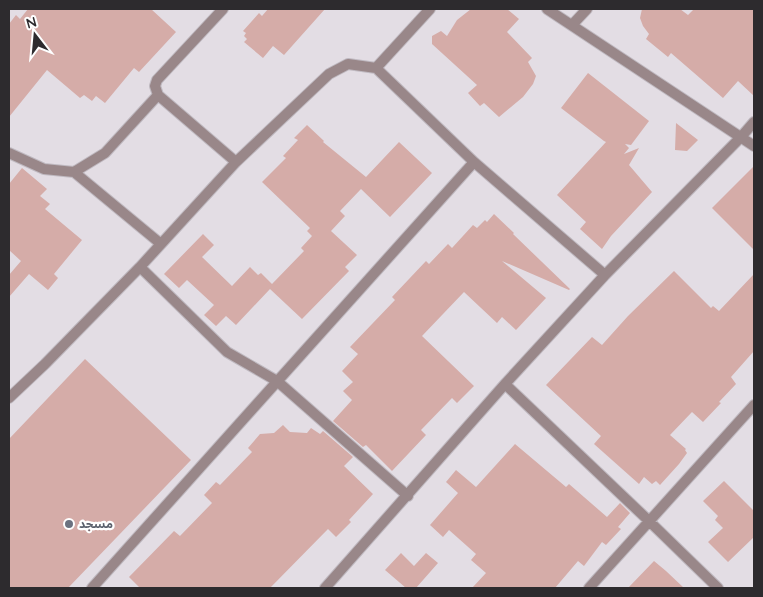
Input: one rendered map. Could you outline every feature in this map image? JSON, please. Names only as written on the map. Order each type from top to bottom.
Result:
[{"type":"street","points":[[223,9],[157,80],[155,86],[158,95],[236,162]]},
{"type":"street","points":[[376,68],[430,9]]},
{"type":"street","points":[[547,9],[754,146]]},
{"type":"street","points":[[572,25],[587,9]]},
{"type":"street","points":[[9,398],[140,267],[236,162],[329,74],[348,64],[376,68],[474,162],[605,275]]},
{"type":"street","points":[[74,172],[105,153],[158,95]]},
{"type":"street","points":[[325,588],[505,384],[605,275],[754,122]]},
{"type":"street","points":[[9,153],[44,168],[74,172],[161,244]]},
{"type":"street","points":[[92,588],[474,162]]},
{"type":"street","points":[[140,267],[227,352],[277,382],[408,496]]},
{"type":"street","points":[[505,384],[718,588]]},
{"type":"street","points":[[589,588],[754,405]]},
{"type":"building","points":[[28,9],[151,9],[176,32],[139,72],[134,68],[105,103],[96,96],[92,101],[84,95],[80,98],[47,70],[9,117],[9,24],[16,15],[20,19]]},
{"type":"building","points":[[268,9],[325,9],[284,55],[273,46],[263,58],[244,42],[247,39],[244,36],[246,33],[243,31],[259,13],[262,16]]},
{"type":"building","points":[[471,9],[507,9],[519,19],[507,32],[532,58],[528,62],[536,76],[533,84],[523,97],[499,117],[484,103],[480,106],[468,93],[477,85],[432,44],[432,36],[441,31],[447,36],[457,20]]},
{"type":"building","points":[[642,9],[680,9],[688,15],[694,9],[754,9],[754,96],[738,81],[723,98],[671,53],[668,57],[646,39],[649,34],[640,18]]},
{"type":"building","points":[[588,73],[649,121],[631,145],[625,144],[629,148],[624,154],[639,148],[629,165],[652,192],[611,236],[602,249],[580,229],[586,222],[557,195],[606,142],[561,108]]},
{"type":"building","points":[[676,123],[698,140],[687,151],[675,150]]},
{"type":"building","points":[[307,125],[323,142],[366,177],[399,142],[432,173],[390,217],[361,189],[340,211],[345,216],[331,231],[357,255],[345,267],[349,271],[302,319],[270,289],[236,325],[226,316],[216,326],[204,315],[214,305],[187,280],[179,288],[164,274],[203,234],[214,245],[202,257],[232,286],[250,267],[258,275],[261,273],[272,284],[304,251],[301,248],[312,236],[307,231],[310,228],[262,182],[286,158],[283,156],[298,140],[294,138]]},
{"type":"building","points":[[754,166],[754,250],[712,208]]},
{"type":"building","points":[[22,168],[47,189],[40,196],[50,204],[45,209],[82,240],[54,274],[58,278],[48,290],[29,274],[9,297],[9,275],[21,261],[9,250],[9,184]]},
{"type":"building","points":[[494,214],[570,289],[502,261],[546,298],[516,330],[502,317],[497,323],[464,292],[422,336],[474,386],[457,403],[452,398],[421,430],[426,435],[392,471],[366,445],[363,447],[333,421],[352,400],[343,391],[353,382],[342,371],[358,354],[350,347],[395,300],[392,297],[426,261],[429,264],[448,244],[452,248],[473,225],[477,228],[485,220],[487,222]]},
{"type":"building","points":[[674,271],[711,308],[713,306],[719,311],[754,274],[754,351],[731,377],[736,384],[703,422],[692,412],[670,435],[686,449],[687,453],[679,464],[660,485],[656,481],[652,484],[644,477],[639,484],[594,444],[601,436],[546,385],[592,337],[602,345],[628,316]]},
{"type":"building","name":"مسجد","points":[[85,359],[191,460],[68,588],[9,588],[9,439]]},
{"type":"building","points":[[283,425],[290,432],[307,433],[311,428],[320,434],[323,431],[353,457],[344,466],[373,494],[349,520],[351,522],[336,537],[328,529],[270,588],[140,588],[129,577],[174,531],[180,536],[212,503],[204,495],[216,482],[220,485],[252,452],[248,448],[260,434],[274,433]]},
{"type":"building","points":[[515,444],[566,487],[569,484],[607,517],[620,503],[630,513],[618,527],[621,529],[606,545],[602,542],[584,566],[578,561],[555,588],[472,588],[486,573],[471,560],[476,554],[449,530],[443,537],[430,525],[458,493],[446,482],[456,470],[476,487]]},
{"type":"building","points":[[724,481],[754,511],[754,537],[728,562],[708,542],[723,528],[715,520],[718,516],[703,501]]},
{"type":"building","points":[[401,553],[414,566],[426,553],[438,563],[416,588],[406,588],[385,570]]},
{"type":"building","points":[[654,561],[666,571],[684,588],[628,588]]},
{"type":"place","name":"مسجد","points":[[69,524]]}]
